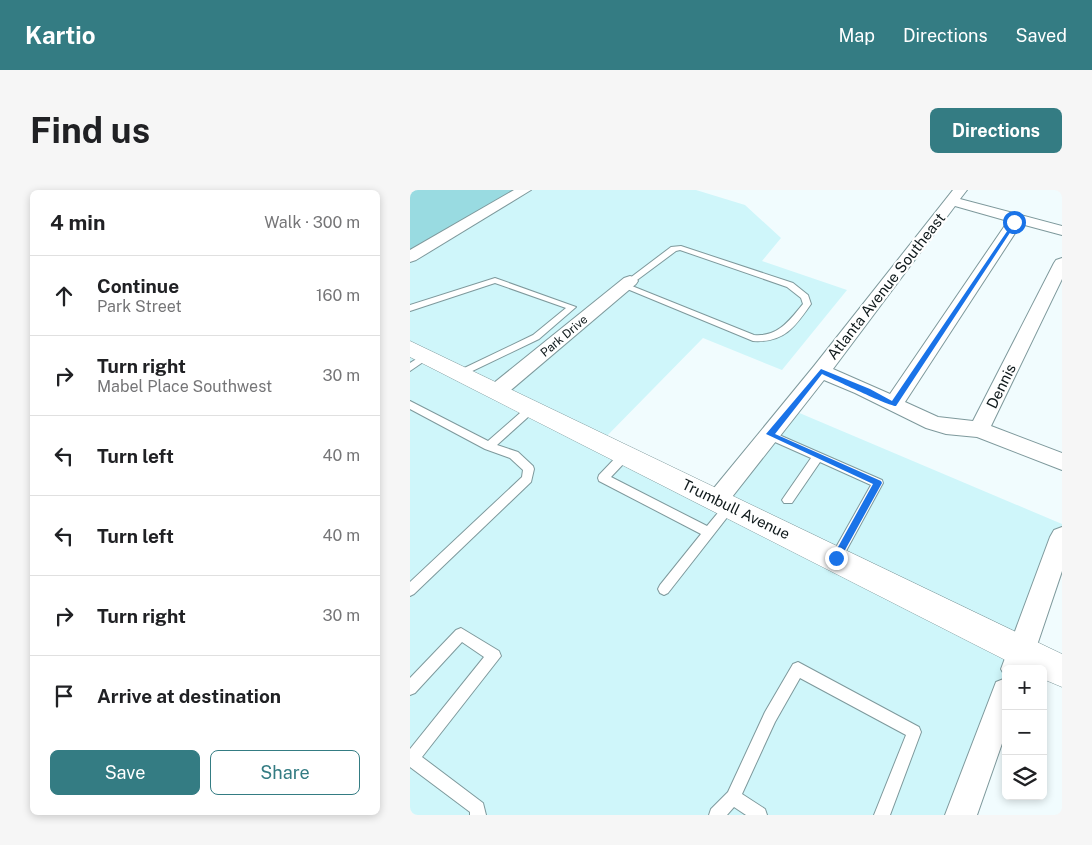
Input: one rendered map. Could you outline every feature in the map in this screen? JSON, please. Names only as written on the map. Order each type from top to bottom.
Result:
[{"type":"street","points":[[410,257],[524,190]]},
{"type":"street","points":[[956,195],[1016,219],[1062,231]]},
{"type":"street","name":"Atlanta Avenue Southeast","points":[[724,503],[770,434],[821,371],[956,195]]},
{"type":"street","points":[[893,405],[1016,219]]},
{"type":"street","name":"Dennis","points":[[979,429],[1062,263]]},
{"type":"street","name":"Park Drive","points":[[497,391],[627,283]]},
{"type":"street","name":"Trumbull Avenue","points":[[415,357],[461,373],[836,558],[1019,660],[1062,671]]},
{"type":"street","points":[[821,371],[867,390],[924,422],[958,430],[979,429],[1062,462]]},
{"type":"street","points":[[1019,660],[1062,537]]},
{"type":"street","points":[[962,815],[1002,703]]},
{"type":"lane","points":[[682,248],[790,285],[806,297],[807,304],[786,330],[766,340],[752,338],[627,283],[674,249],[682,248]]},
{"type":"lane","points":[[410,308],[495,280],[572,307],[536,336],[461,373]]},
{"type":"lane","points":[[410,405],[488,446],[514,455],[530,469],[527,479],[410,590]]},
{"type":"lane","points":[[488,446],[532,408]]},
{"type":"lane","points":[[770,434],[878,483],[836,558]]},
{"type":"lane","points":[[625,455],[603,478],[709,533]]},
{"type":"lane","points":[[788,500],[818,456]]},
{"type":"lane","points":[[664,590],[709,533],[724,503]]},
{"type":"lane","points":[[410,688],[461,634],[494,656],[410,759],[478,808],[478,815]]},
{"type":"lane","points":[[718,815],[733,797],[770,716],[798,669],[914,732],[882,815]]},
{"type":"lane","points":[[733,797],[759,815]]},
{"type":"shaded area","points":[[415,190],[524,190],[410,257],[410,193]]},
{"type":"shaded area","points":[[524,190],[696,190],[745,205],[781,238],[762,261],[847,290],[782,370],[703,338],[600,443],[717,499],[790,409],[1062,524],[1062,537],[1008,665],[1002,665],[1002,702],[961,815],[410,815],[410,257]]},
{"type":"route","points":[[836,558],[878,483],[770,434],[821,371],[867,390],[893,405],[1014,222]]}]
